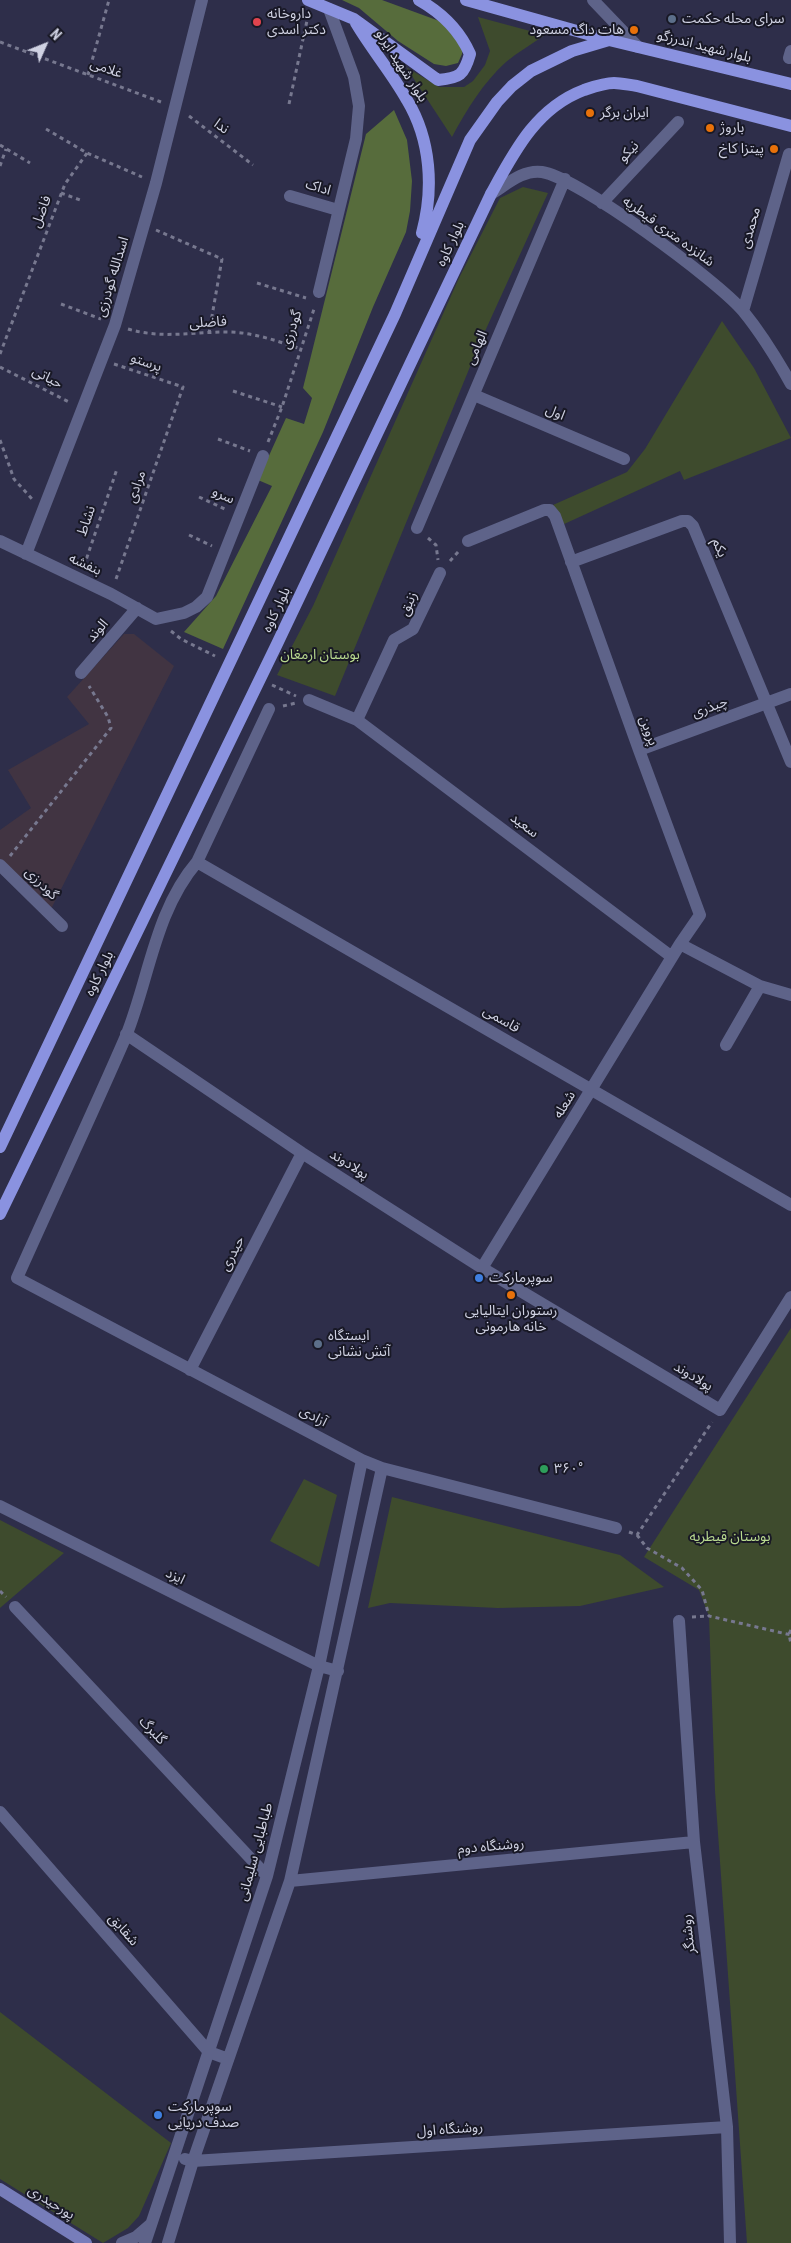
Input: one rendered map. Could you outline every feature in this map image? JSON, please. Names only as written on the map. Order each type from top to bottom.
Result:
[{"type":"main road","points":[[310,1],[354,19],[438,80],[455,79],[465,69],[470,54],[463,38],[449,21],[419,0]]},
{"type":"main road","points":[[466,0],[609,40]]},
{"type":"main road","name":"بلوار شهید ایرلو","points":[[354,19],[408,101],[420,126],[427,155],[429,194],[425,223],[414,267]]},
{"type":"main road","name":"بلوار شهید اندرزگو","points":[[609,40],[788,83]]},
{"type":"main road","name":"بلوار کاوه","points":[[0,1147],[382,341],[470,140],[497,102],[512,86],[539,67],[572,51],[609,40]]},
{"type":"main road","name":"بلوار کاوه","points":[[0,1214],[277,644],[491,194],[529,130],[543,115],[576,93],[594,86],[613,83],[637,86],[791,126]]},
{"type":"main road","name":"پورحیدری","points":[[0,2189],[86,2243]]},
{"type":"street","name":"اسدالله گودرزی","points":[[26,554],[115,324],[177,107],[202,0]]},
{"type":"street","points":[[593,0],[638,47]]},
{"type":"street","points":[[318,297],[356,138],[360,106],[354,77],[329,9]]},
{"type":"street","name":"نیکو","points":[[602,202],[678,122]]},
{"type":"street","name":"محمدی","points":[[743,311],[789,154]]},
{"type":"street","name":"شانزده متری قیطریه","points":[[491,194],[529,172],[542,172],[565,179],[602,202],[719,288],[743,311],[780,363],[791,384]]},
{"type":"street","name":"الهامی","points":[[417,528],[565,179]]},
{"type":"street","name":"اداک","points":[[290,196],[338,210]]},
{"type":"street","name":"اول","points":[[474,395],[624,459]]},
{"type":"street","points":[[224,552],[263,456]]},
{"type":"street","name":"پروین","points":[[468,541],[544,510],[550,510],[555,516],[638,750],[700,915],[672,957]]},
{"type":"street","name":"یکم","points":[[571,562],[682,521],[688,521],[693,526],[766,703]]},
{"type":"street","name":"بنفشه","points":[[0,542],[111,594],[156,619],[184,613],[196,607],[207,597],[224,552]]},
{"type":"street","name":"زنبق","points":[[357,720],[394,640],[414,628],[440,573]]},
{"type":"street","name":"الوند","points":[[80,673],[137,608]]},
{"type":"street","name":"چیذری","points":[[638,750],[791,694]]},
{"type":"street","name":"سعید","points":[[309,700],[357,720],[672,957]]},
{"type":"street","points":[[766,703],[791,762]]},
{"type":"street","points":[[126,1034],[146,975],[151,950],[184,877],[196,862],[268,709]]},
{"type":"street","name":"قاسمی","points":[[196,862],[791,1205]]},
{"type":"street","name":"گودرزی","points":[[1,866],[62,926]]},
{"type":"street","points":[[680,944],[760,986],[791,995]]},
{"type":"street","name":"شعله","points":[[482,1268],[672,957]]},
{"type":"street","points":[[726,1045],[760,986]]},
{"type":"street","name":"پولادوند","points":[[126,1034],[302,1153],[482,1268],[720,1410]]},
{"type":"street","name":"آزادی","points":[[126,1034],[17,1278],[362,1460],[382,1468],[616,1528]]},
{"type":"street","name":"حیدری","points":[[190,1370],[302,1153]]},
{"type":"street","points":[[720,1410],[791,1297]]},
{"type":"street","name":"طباطبایی سلیمانی","points":[[145,2243],[267,1876],[319,1666],[362,1460]]},
{"type":"street","points":[[170,2240],[193,2161],[290,1881],[382,1468]]},
{"type":"street","name":"ایزد","points":[[0,1506],[319,1666],[338,1671]]},
{"type":"street","name":"گلبرگ","points":[[15,1607],[267,1876]]},
{"type":"street","name":"روشنگر","points":[[679,1621],[694,1842],[727,2127],[730,2243]]},
{"type":"street","name":"شقایق","points":[[0,1812],[209,2052],[228,2059]]},
{"type":"street","name":"روشنگاه دوم","points":[[290,1881],[694,1842]]},
{"type":"street","name":"روشنگاه اول","points":[[175,2156],[193,2161],[727,2127]]},
{"type":"street","points":[[122,2243],[136,2237],[150,2224]]},
{"type":"path","points":[[88,74],[109,0]]},
{"type":"path","points":[[289,104],[310,1]]},
{"type":"path","name":"غلامی","points":[[0,42],[177,107]]},
{"type":"path","name":"ندا","points":[[177,107],[253,165]]},
{"type":"path","points":[[46,129],[87,153],[156,183]]},
{"type":"path","points":[[0,145],[30,163]]},
{"type":"path","points":[[0,166],[6,148]]},
{"type":"path","name":"فاضل","points":[[0,354],[61,193],[65,184],[87,153]]},
{"type":"path","points":[[61,193],[83,201]]},
{"type":"path","points":[[144,225],[222,259],[209,333]]},
{"type":"path","points":[[257,283],[318,297]]},
{"type":"path","name":"گودرزی","points":[[263,456],[282,407],[318,297]]},
{"type":"path","name":"فاضلی","points":[[61,304],[142,333],[175,336],[226,332],[251,333],[301,349]]},
{"type":"path","name":"پرستو","points":[[102,360],[183,388]]},
{"type":"path","name":"حیاتی","points":[[0,366],[83,409]]},
{"type":"path","name":"مرادی","points":[[111,594],[183,388]]},
{"type":"path","points":[[233,392],[282,407]]},
{"type":"path","points":[[218,439],[263,456]]},
{"type":"path","points":[[0,440],[14,479],[29,498],[45,508]]},
{"type":"path","name":"نشاط","points":[[79,579],[117,469]]},
{"type":"path","name":"سرو","points":[[199,497],[239,516]]},
{"type":"path","points":[[417,528],[436,545],[440,573]]},
{"type":"path","points":[[189,535],[224,552]]},
{"type":"path","points":[[440,573],[468,541]]},
{"type":"path","points":[[1,866],[111,728],[108,717],[80,673]]},
{"type":"path","points":[[268,709],[309,700]]},
{"type":"path","points":[[636,1535],[720,1410]]},
{"type":"path","points":[[616,1528],[636,1535],[647,1548],[682,1568],[702,1590],[709,1616],[790,1633],[791,1644]]},
{"type":"shaded area","points":[[124,634],[134,634],[174,666],[51,909],[0,860],[0,830],[31,808],[8,770],[89,724],[67,697]]},
{"type":"green space","points":[[342,0],[382,0],[442,22],[462,46],[462,54],[458,63],[446,66],[434,64],[398,41],[359,8]]},
{"type":"green space","points":[[478,17],[545,35],[511,58],[498,70],[476,97],[452,137],[406,67],[439,87],[464,87],[473,81],[485,65],[490,51]]},
{"type":"green space","points":[[394,110],[407,140],[412,181],[410,211],[406,232],[373,307],[323,432],[223,649],[184,632],[216,596],[272,486],[258,480],[286,418],[304,424],[312,398],[303,388],[366,134]]},
{"type":"green space","name":"بوستان ارمغان","points":[[523,187],[548,193],[481,340],[335,696],[277,675],[313,606],[459,278],[500,198]]},
{"type":"green space","points":[[722,321],[754,368],[791,438],[684,480],[680,471],[562,525],[553,505],[627,472],[645,449]]},
{"type":"green space","name":"بوستان قیطریه","points":[[791,1328],[791,2243],[747,2243],[715,1791],[709,1616],[699,1590],[644,1557]]},
{"type":"green space","points":[[304,1479],[337,1495],[319,1567],[270,1541]]},
{"type":"green space","points":[[392,1497],[620,1555],[664,1587],[580,1606],[498,1608],[390,1603],[368,1608]]},
{"type":"green space","points":[[0,1520],[64,1553],[0,1608]]},
{"type":"green space","points":[[0,2012],[171,2143],[139,2216],[128,2228],[103,2243],[0,2179]]},
{"type":"place","name":"سرای محله حکمت","points":[[672,19]]},
{"type":"place","name":"داروخانه دکتر اسدی","points":[[257,22]]},
{"type":"place","name":"هات داگ مسعود","points":[[634,30]]},
{"type":"place","name":"ایران برگر","points":[[590,113]]},
{"type":"place","name":"باروژ","points":[[710,128]]},
{"type":"place","name":"پیتزا کاخ","points":[[774,149]]},
{"type":"place","name":"سوپرمارکت","points":[[479,1278]]},
{"type":"place","name":"رستوران ایتالیایی خانه هارمونی","points":[[511,1295]]},
{"type":"place","name":"ایستگاه آتش نشانی","points":[[318,1344]]},
{"type":"place","name":"۳۶۰°","points":[[544,1469]]},
{"type":"place","name":"سوپرمارکت صدف دریایی","points":[[158,2115]]}]
